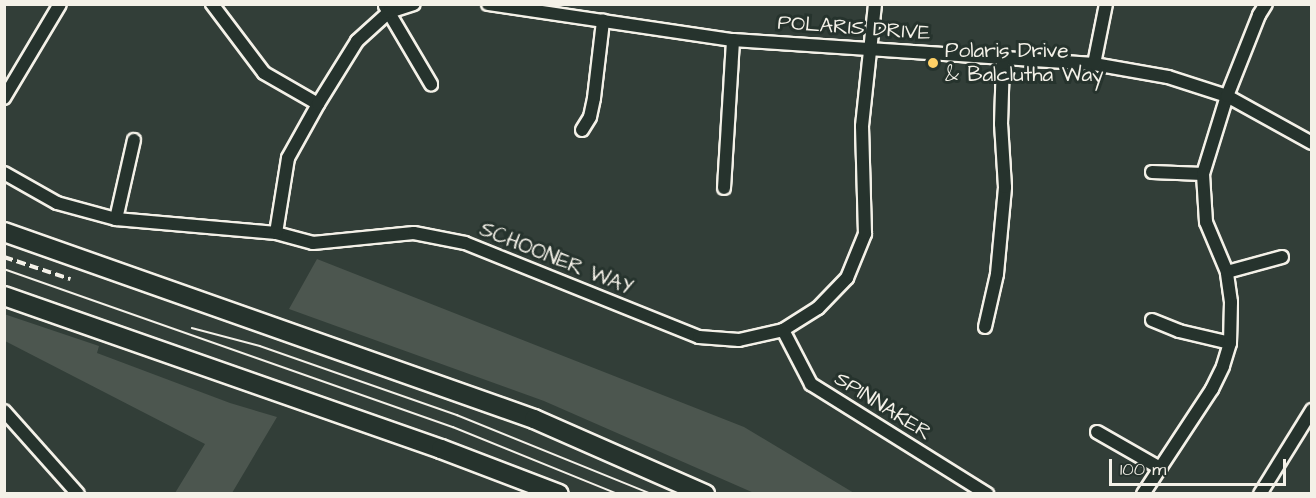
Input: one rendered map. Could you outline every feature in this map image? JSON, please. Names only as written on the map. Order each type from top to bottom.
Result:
[{"type":"highway","points":[[4,232],[534,418],[705,494]]},
{"type":"highway","points":[[4,296],[441,449],[559,494]]},
{"type":"street","points":[[4,99],[60,4]]},
{"type":"street","points":[[212,4],[264,73],[318,104]]},
{"type":"street","points":[[276,233],[288,158],[318,104],[357,41],[387,8],[414,4]]},
{"type":"street","name":"SCHOONER WAY","points":[[4,173],[57,203],[116,219],[276,233],[313,243],[414,233],[465,243],[699,337],[739,340],[783,330],[818,308],[847,278],[865,234],[862,126],[875,4]]},
{"type":"street","points":[[1094,64],[1106,4]]},
{"type":"street","points":[[1143,494],[1212,389],[1223,366],[1230,343],[1231,302],[1227,272],[1206,222],[1203,174],[1227,96],[1259,15],[1266,4]]},
{"type":"street","name":"POLARIS DRIVE","points":[[495,5],[733,40],[1094,64],[1168,77],[1227,96],[1311,143]]},
{"type":"street","points":[[387,8],[431,84]]},
{"type":"street","points":[[582,130],[590,117],[594,98],[603,21]]},
{"type":"street","points":[[724,188],[733,40]]},
{"type":"street","points":[[985,327],[997,274],[1005,187],[1001,124],[1003,59]]},
{"type":"street","points":[[116,219],[134,140]]},
{"type":"street","points":[[1152,172],[1203,174]]},
{"type":"street","points":[[1227,272],[1282,257]]},
{"type":"street","points":[[1152,320],[1179,331],[1230,343]]},
{"type":"street","name":"SPINNAKER","points":[[783,330],[811,384],[987,494]]},
{"type":"street","points":[[1260,494],[1311,410]]},
{"type":"street","points":[[4,411],[78,494]]},
{"type":"street","points":[[1097,432],[1160,468]]},
{"type":"shaded area","points":[[317,259],[744,427],[854,493],[754,493],[544,401],[289,309]]},
{"type":"shaded area","points":[[4,314],[99,346],[97,353],[230,403],[277,417],[232,493],[175,493],[205,444],[5,341]]},
{"type":"tram line","points":[[4,269],[453,427],[618,494]]},
{"type":"tram line","points":[[192,328],[260,346],[457,415],[652,494]]},
{"type":"railway","points":[[4,257],[70,279]]},
{"type":"place","name":"Polaris Drive & Balclutha Way","points":[[933,63]]}]
